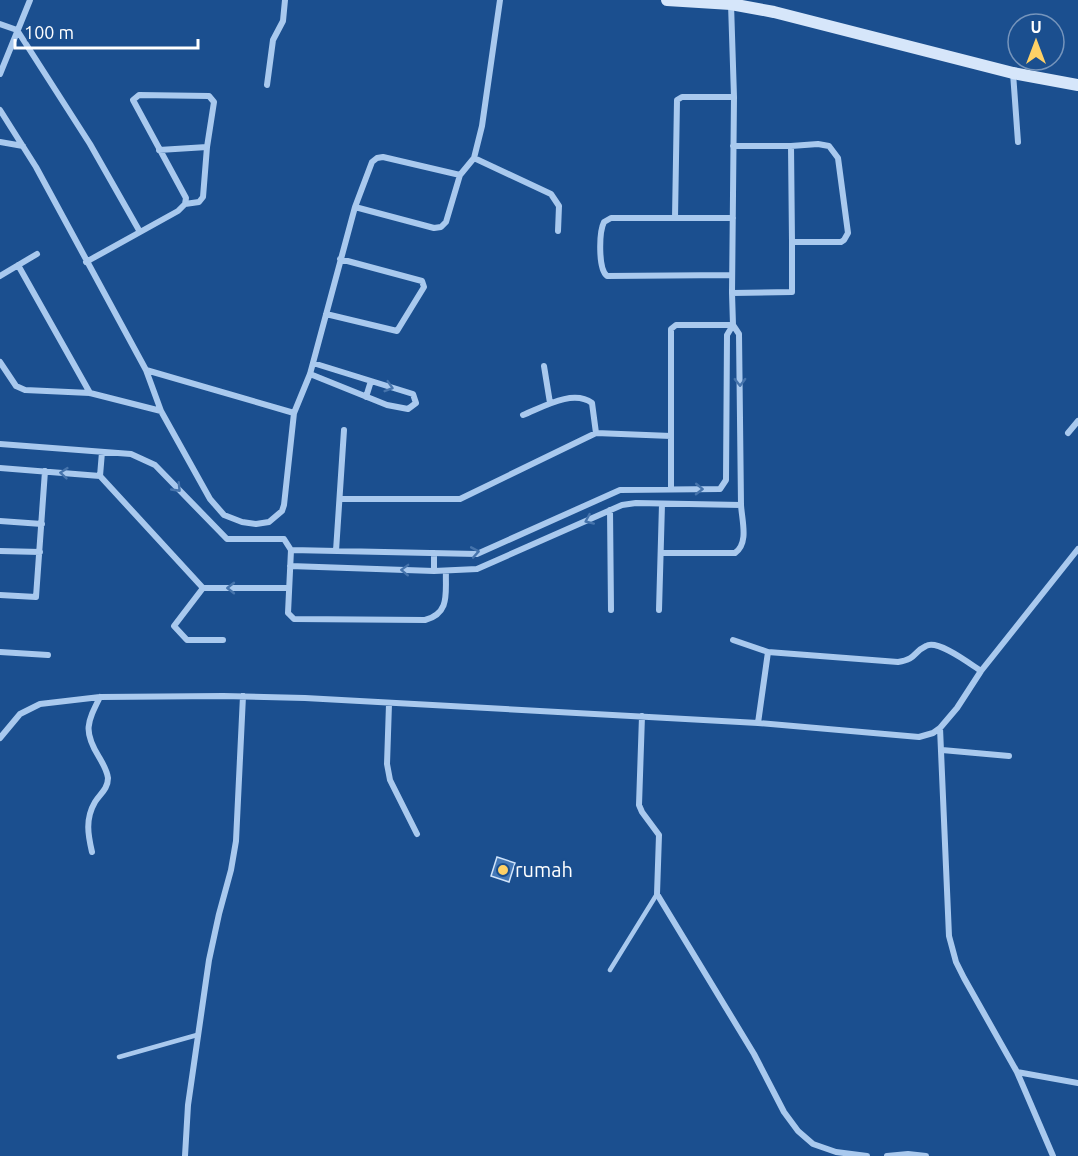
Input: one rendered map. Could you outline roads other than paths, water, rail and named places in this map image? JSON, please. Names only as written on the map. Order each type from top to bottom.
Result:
[{"type":"street","points":[[0,74],[30,0]]},
{"type":"street","points":[[267,86],[273,40],[283,21],[285,0]]},
{"type":"street","points":[[355,207],[434,228],[446,222],[460,176],[474,158],[488,91],[500,0]]},
{"type":"street","points":[[667,0],[731,4],[774,12],[1013,73],[1078,85]]},
{"type":"street","points":[[661,553],[735,553],[741,548],[744,540],[741,505],[739,334],[733,325],[732,293],[734,97],[731,4]]},
{"type":"street","points":[[0,24],[17,30],[90,144],[140,232]]},
{"type":"street","points":[[1013,73],[1018,142]]},
{"type":"street","points":[[86,262],[178,211],[185,204],[186,198],[133,100],[139,95],[209,96],[213,98],[202,197],[198,202],[185,204]]},
{"type":"street","points":[[675,218],[677,100],[682,97],[734,97]]},
{"type":"street","points":[[0,110],[23,146],[146,370],[161,411],[210,498],[224,515],[242,522],[256,524],[269,522],[282,511],[294,413],[310,374],[355,207],[372,162],[376,158],[383,157],[460,176]]},
{"type":"street","points":[[0,142],[23,146]]},
{"type":"street","points":[[733,146],[825,145],[836,153],[848,233],[841,242],[792,242]]},
{"type":"street","points":[[732,293],[792,292],[791,146]]},
{"type":"street","points":[[159,150],[207,147]]},
{"type":"street","points":[[474,158],[550,194],[559,206],[558,231]]},
{"type":"street","points":[[732,275],[610,276],[602,271],[601,228],[607,219],[733,219]]},
{"type":"street","points":[[0,276],[38,254]]},
{"type":"street","points":[[326,314],[397,331],[424,287],[422,281],[340,259]]},
{"type":"street","points":[[18,265],[90,393]]},
{"type":"street","points":[[671,489],[671,329],[676,325],[733,325]]},
{"type":"street","points":[[291,550],[477,554],[620,490],[717,490],[725,483],[727,335],[733,325]]},
{"type":"street","points":[[0,362],[16,386],[24,390],[90,393],[161,411]]},
{"type":"street","points":[[310,374],[402,409],[408,409],[416,403],[413,394],[313,363]]},
{"type":"street","points":[[544,366],[550,403]]},
{"type":"street","points":[[146,370],[294,413]]},
{"type":"street","points":[[366,397],[372,381]]},
{"type":"street","points":[[524,415],[550,403],[578,397],[586,399],[592,403],[596,433]]},
{"type":"street","points":[[1068,434],[1078,422]]},
{"type":"street","points":[[336,551],[344,430]]},
{"type":"street","points":[[340,499],[460,498],[596,433],[671,435]]},
{"type":"street","points":[[0,444],[131,454],[155,465],[227,539],[284,539],[291,550],[288,613],[294,619],[425,620],[436,615],[444,606],[446,571]]},
{"type":"street","points":[[100,476],[102,452]]},
{"type":"street","points":[[0,468],[100,476],[203,588],[290,588]]},
{"type":"street","points":[[0,595],[36,597],[45,471]]},
{"type":"street","points":[[636,489],[636,503]]},
{"type":"street","points":[[290,566],[434,571],[477,569],[622,505],[636,503],[741,505]]},
{"type":"street","points":[[659,610],[662,504]]},
{"type":"street","points":[[610,510],[611,610]]},
{"type":"street","points":[[0,521],[42,524]]},
{"type":"street","points":[[0,738],[20,714],[40,704],[100,697],[243,696],[642,716],[919,736],[933,733],[940,728],[981,671],[1078,549]]},
{"type":"street","points":[[0,551],[40,552]]},
{"type":"street","points":[[434,553],[434,571]]},
{"type":"street","points":[[203,588],[174,626],[187,640],[223,640]]},
{"type":"street","points":[[733,640],[768,652],[898,662],[910,660],[923,647],[930,644],[938,645],[981,671]]},
{"type":"street","points":[[0,652],[48,655]]},
{"type":"street","points":[[758,723],[768,652]]},
{"type":"street","points":[[184,1156],[188,1105],[209,960],[236,841],[243,696]]},
{"type":"street","points":[[92,852],[87,828],[90,813],[106,788],[108,780],[107,772],[88,738],[87,728],[100,697]]},
{"type":"street","points":[[389,704],[387,764],[390,780],[417,834]]},
{"type":"street","points":[[642,716],[639,805],[659,835],[657,894],[754,1054],[784,1112],[798,1131],[813,1144],[836,1152],[867,1156]]},
{"type":"street","points":[[940,728],[949,936],[956,962],[1017,1072],[1053,1156]]},
{"type":"street","points":[[942,750],[1009,756]]},
{"type":"street","points":[[1017,1072],[1078,1083]]},
{"type":"street","points":[[887,1156],[908,1154],[926,1156]]},
{"type":"lane","points":[[610,970],[657,894]]},
{"type":"lane","points":[[119,1057],[198,1035]]},
{"type":"place","name":"rumah","points":[[503,870]]}]
